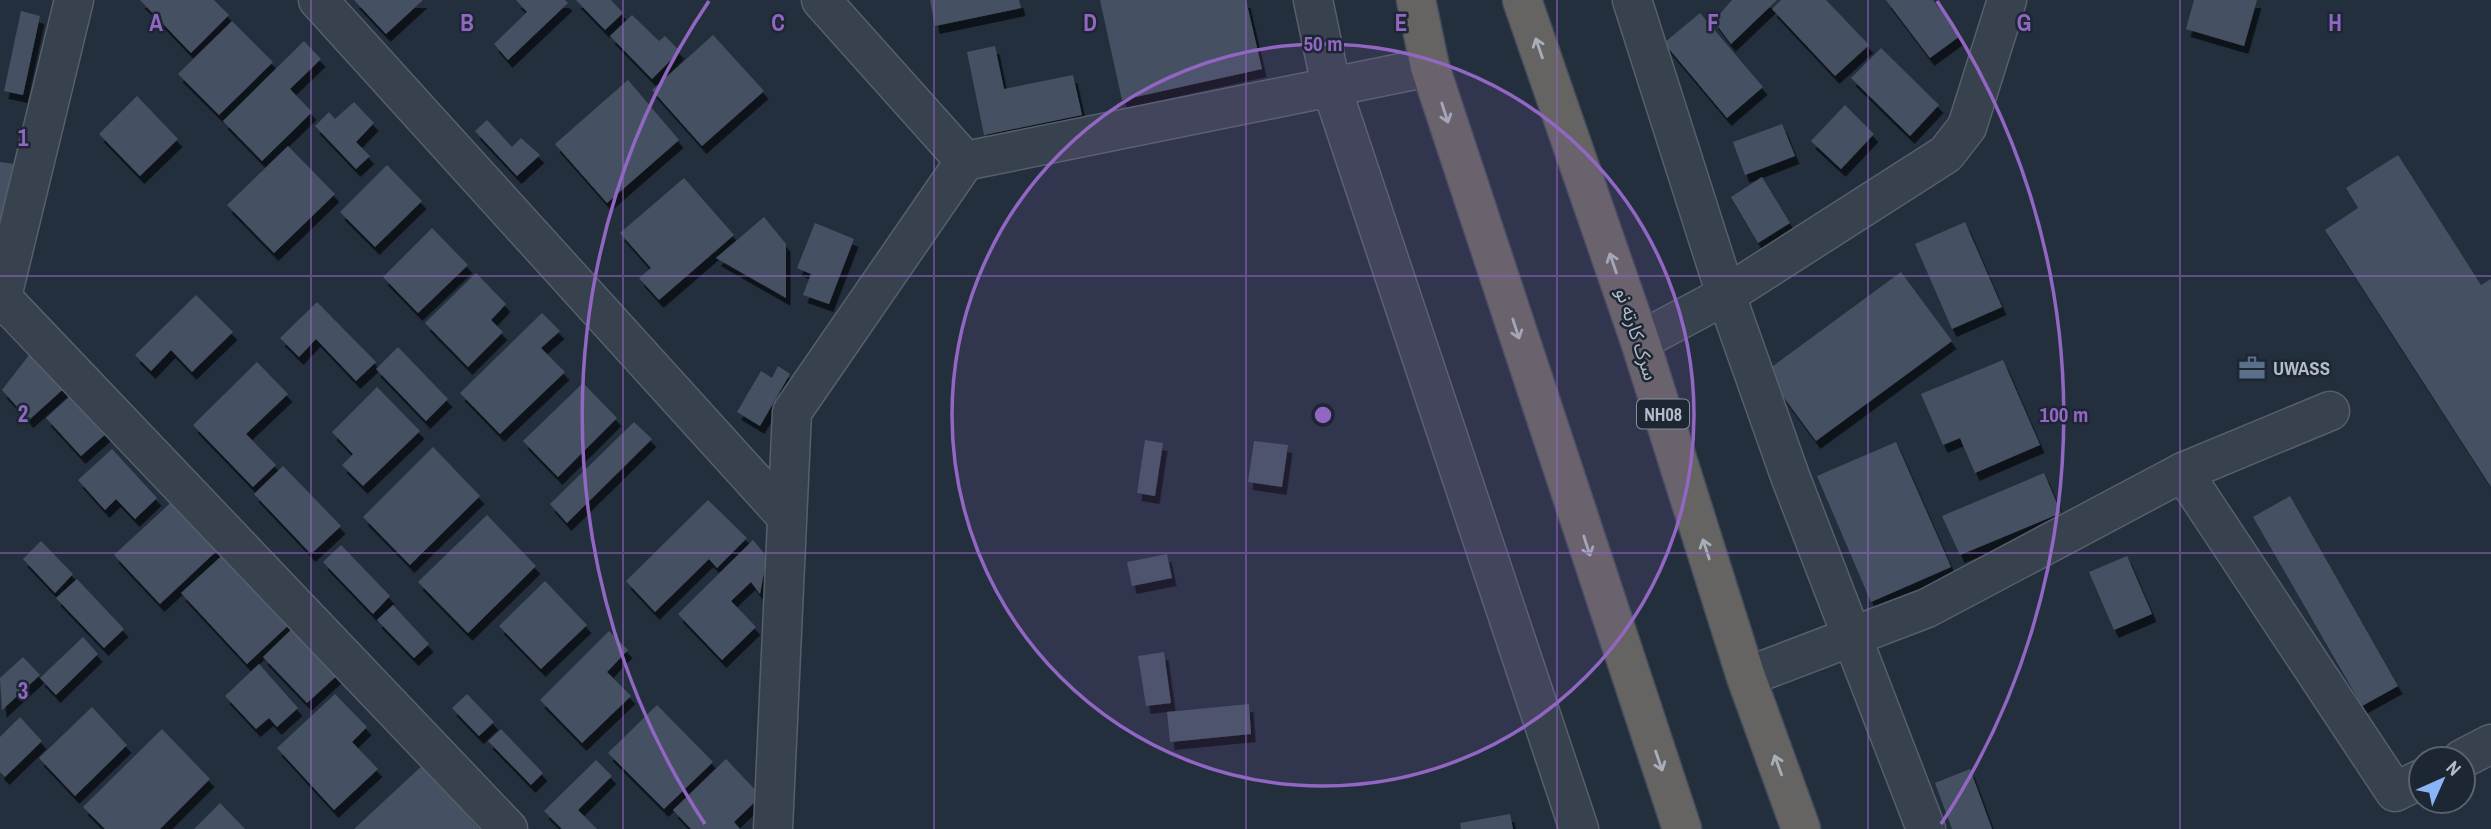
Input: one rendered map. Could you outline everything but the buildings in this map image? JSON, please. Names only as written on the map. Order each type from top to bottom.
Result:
[{"type":"highway","points":[[1416,0],[1430,67],[1682,829]]},
{"type":"highway","name":"سرک کارته نو","points":[[1522,0],[1640,341],[1746,677],[1801,829]]},
{"type":"street","points":[[74,0],[1,302],[508,829]]},
{"type":"street","points":[[318,0],[785,515]]},
{"type":"street","points":[[821,0],[965,162]]},
{"type":"street","points":[[1313,0],[1331,86],[1579,829]]},
{"type":"street","points":[[1632,0],[1726,295],[1790,477],[1854,636],[1926,829]]},
{"type":"street","points":[[1640,341],[1726,295],[1946,154],[1967,127],[2007,0]]},
{"type":"street","points":[[773,829],[785,515],[792,412],[965,162],[1430,67]]},
{"type":"street","points":[[1746,677],[1927,608],[2183,472],[2330,411]]},
{"type":"street","points":[[2183,472],[2395,792],[2407,786]]},
{"type":"place","name":"UWASS","points":[[2252,368]]}]
